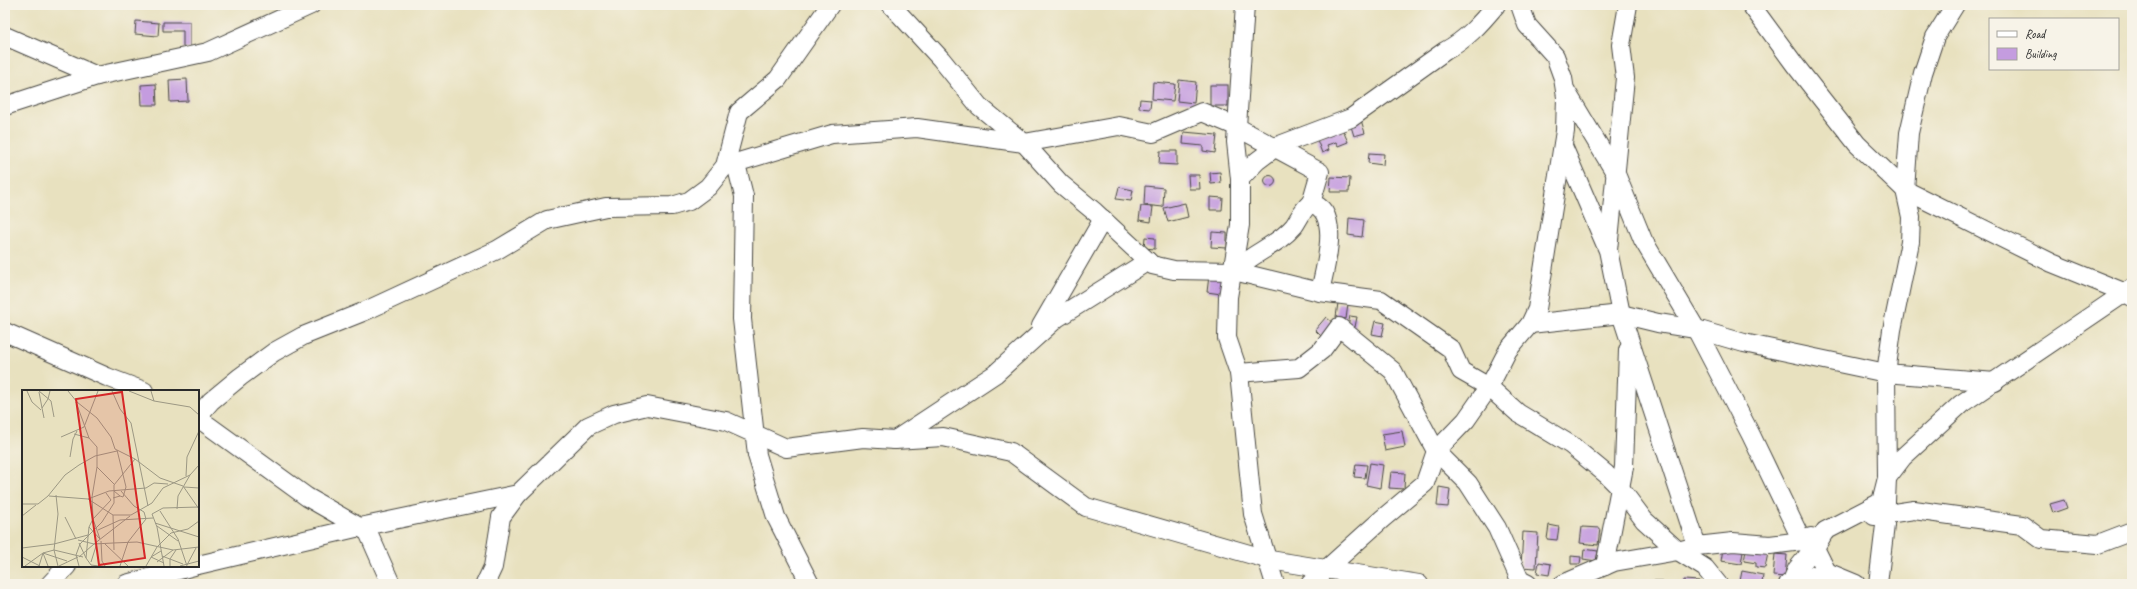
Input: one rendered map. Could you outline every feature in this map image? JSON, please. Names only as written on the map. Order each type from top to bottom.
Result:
[{"type":"street","points":[[5,106],[97,76],[208,52],[312,5]]},
{"type":"street","points":[[810,584],[776,517],[757,456],[742,318],[744,196],[730,165],[739,112],[778,79],[830,5]]},
{"type":"street","points":[[890,5],[941,59],[979,106],[1024,143],[1061,184],[1103,219],[1156,267],[1174,270],[1234,271],[1320,292],[1381,300],[1451,349],[1461,371],[1489,387],[1518,413],[1571,445],[1620,488],[1644,520],[1678,551],[1705,568],[1718,584]]},
{"type":"street","points":[[1245,5],[1236,142],[1240,179],[1240,226],[1228,303],[1227,338],[1239,373],[1252,514],[1275,584]]},
{"type":"street","points":[[1240,179],[1257,161],[1275,148],[1327,126],[1351,118],[1445,51],[1459,44],[1480,24],[1496,5]]},
{"type":"street","points":[[1520,5],[1527,24],[1555,56],[1565,89],[1616,174],[1643,240],[1696,329],[1808,545],[1832,578]]},
{"type":"street","points":[[1608,250],[1625,78],[1621,45],[1628,5]]},
{"type":"street","points":[[1751,5],[1795,65],[1857,144],[1905,190],[2052,263],[2130,293]]},
{"type":"street","points":[[1878,584],[1886,514],[1886,373],[1892,330],[1910,242],[1911,217],[1905,190],[1909,133],[1923,73],[1935,37],[1955,5]]},
{"type":"street","points":[[5,36],[97,76]]},
{"type":"street","points":[[1310,584],[1425,483],[1436,451],[1466,420],[1489,387],[1508,350],[1530,324],[1538,302],[1563,146],[1565,131],[1565,89]]},
{"type":"street","points":[[199,416],[211,401],[240,377],[291,342],[363,312],[498,250],[547,220],[606,207],[672,206],[689,201],[708,187],[730,165],[832,134],[917,128],[1024,143],[1119,126],[1153,133],[1202,112],[1237,127],[1320,172],[1311,203],[1294,226],[1278,242],[1249,258],[1234,271]]},
{"type":"street","points":[[1563,146],[1608,250],[1621,314],[1697,546]]},
{"type":"street","points":[[1311,203],[1316,205],[1327,217],[1329,226],[1328,248],[1320,292]]},
{"type":"street","points":[[1034,339],[1103,219]]},
{"type":"street","points":[[895,440],[995,374],[1057,318],[1148,261]]},
{"type":"street","points":[[1790,583],[1808,545],[1825,532],[1881,502],[1887,478],[1903,457],[1961,404],[2130,293]]},
{"type":"street","points":[[1530,324],[1621,314],[1658,324],[1696,329],[1744,343],[1886,373],[1994,382]]},
{"type":"street","points":[[1239,373],[1299,368],[1322,350],[1338,327],[1393,371],[1436,451],[1468,483],[1497,528],[1520,580],[1528,584]]},
{"type":"street","points":[[5,332],[106,378],[141,390]]},
{"type":"street","points":[[1605,566],[1624,466],[1629,338]]},
{"type":"street","points":[[485,584],[493,567],[501,517],[518,494],[588,426],[614,414],[647,406],[726,421],[786,448],[864,438],[895,440],[943,437],[1011,452],[1086,508],[1267,559],[1419,584]]},
{"type":"street","points":[[199,418],[307,497],[368,532],[391,584]]},
{"type":"street","points":[[199,565],[360,527],[518,494]]},
{"type":"street","points":[[1844,522],[1914,510],[2022,526],[2041,539],[2098,544],[2132,531]]},
{"type":"street","points":[[1563,584],[1620,561],[1678,551],[1697,546],[1733,542],[1770,545],[1808,545]]},
{"type":"street","points":[[50,584],[66,567]]},
{"type":"street","points":[[126,584],[190,567]]},
{"type":"street","points":[[1790,583],[1832,578],[1856,584]]},
{"type":"building","points":[[1571,5],[1591,5],[1590,9]]},
{"type":"building","points":[[136,21],[159,23],[158,36],[135,34]]},
{"type":"building","points":[[163,22],[190,22],[190,48],[183,48],[183,31],[163,31]]},
{"type":"building","points":[[187,79],[188,101],[170,102],[169,80]]},
{"type":"building","points":[[1179,80],[1196,82],[1194,103],[1177,101]]},
{"type":"building","points":[[1153,82],[1175,84],[1173,101],[1152,99]]},
{"type":"building","points":[[156,84],[157,105],[142,105],[141,85]]},
{"type":"building","points":[[1210,85],[1228,85],[1228,106],[1210,106]]},
{"type":"building","points":[[1140,99],[1151,100],[1150,109],[1139,108]]},
{"type":"building","points":[[1361,120],[1365,133],[1354,136],[1350,123]]},
{"type":"building","points":[[1341,126],[1348,142],[1338,146],[1336,142],[1327,145],[1329,150],[1322,153],[1316,137]]},
{"type":"building","points":[[1184,132],[1217,135],[1215,153],[1203,151],[1203,146],[1183,144]]},
{"type":"building","points":[[1160,151],[1177,151],[1177,165],[1159,164]]},
{"type":"building","points":[[1369,153],[1384,154],[1383,165],[1368,163]]},
{"type":"building","points":[[1220,172],[1221,183],[1211,184],[1210,173]]},
{"type":"building","points":[[1188,175],[1199,175],[1200,189],[1189,189]]},
{"type":"building","points":[[1268,176],[1272,176],[1274,177],[1274,185],[1268,186],[1265,183],[1265,179]]},
{"type":"building","points":[[1331,177],[1350,178],[1349,192],[1330,192]]},
{"type":"building","points":[[1145,186],[1164,188],[1163,207],[1144,205]]},
{"type":"building","points":[[1119,187],[1133,190],[1131,201],[1116,199]]},
{"type":"building","points":[[1210,197],[1223,198],[1222,210],[1210,210]]},
{"type":"building","points":[[1185,203],[1188,217],[1168,222],[1164,208]]},
{"type":"building","points":[[1141,206],[1153,207],[1151,222],[1139,220]]},
{"type":"building","points":[[1349,218],[1364,220],[1362,237],[1348,235]]},
{"type":"building","points":[[1212,232],[1227,233],[1227,248],[1211,247]]},
{"type":"building","points":[[1145,237],[1155,238],[1155,249],[1144,248]]},
{"type":"building","points":[[1209,276],[1223,278],[1221,294],[1207,292]]},
{"type":"building","points":[[1338,303],[1348,304],[1346,319],[1336,317]]},
{"type":"building","points":[[1350,316],[1357,317],[1355,327],[1348,326]]},
{"type":"building","points":[[1326,317],[1336,326],[1324,339],[1315,330]]},
{"type":"building","points":[[1375,321],[1385,323],[1382,336],[1372,334]]},
{"type":"building","points":[[1402,431],[1405,447],[1385,451],[1382,434]]},
{"type":"building","points":[[1370,463],[1383,465],[1380,488],[1366,485]]},
{"type":"building","points":[[1356,464],[1367,465],[1365,478],[1354,477]]},
{"type":"building","points":[[1391,472],[1405,473],[1404,489],[1389,488]]},
{"type":"building","points":[[1439,487],[1450,489],[1448,507],[1437,506]]},
{"type":"building","points":[[2064,500],[2067,508],[2053,513],[2050,504]]},
{"type":"building","points":[[1549,525],[1559,527],[1557,540],[1547,539]]},
{"type":"building","points":[[1582,527],[1600,528],[1598,545],[1580,543]]},
{"type":"building","points":[[1523,532],[1538,533],[1536,568],[1521,567]]},
{"type":"building","points":[[1584,549],[1598,551],[1596,561],[1583,559]]},
{"type":"building","points":[[1723,549],[1743,552],[1741,564],[1721,561]]},
{"type":"building","points":[[1746,550],[1768,553],[1765,568],[1756,567],[1756,563],[1744,561]]},
{"type":"building","points":[[1775,554],[1787,555],[1785,577],[1773,576]]},
{"type":"building","points":[[1571,556],[1581,557],[1580,564],[1571,564]]},
{"type":"building","points":[[1539,562],[1551,564],[1549,575],[1537,573]]},
{"type":"building","points":[[1742,571],[1763,575],[1762,584],[1740,581]]},
{"type":"building","points":[[1684,580],[1699,581],[1699,584],[1683,584]]},
{"type":"building","points":[[1649,581],[1662,581],[1662,584],[1649,584]]}]
